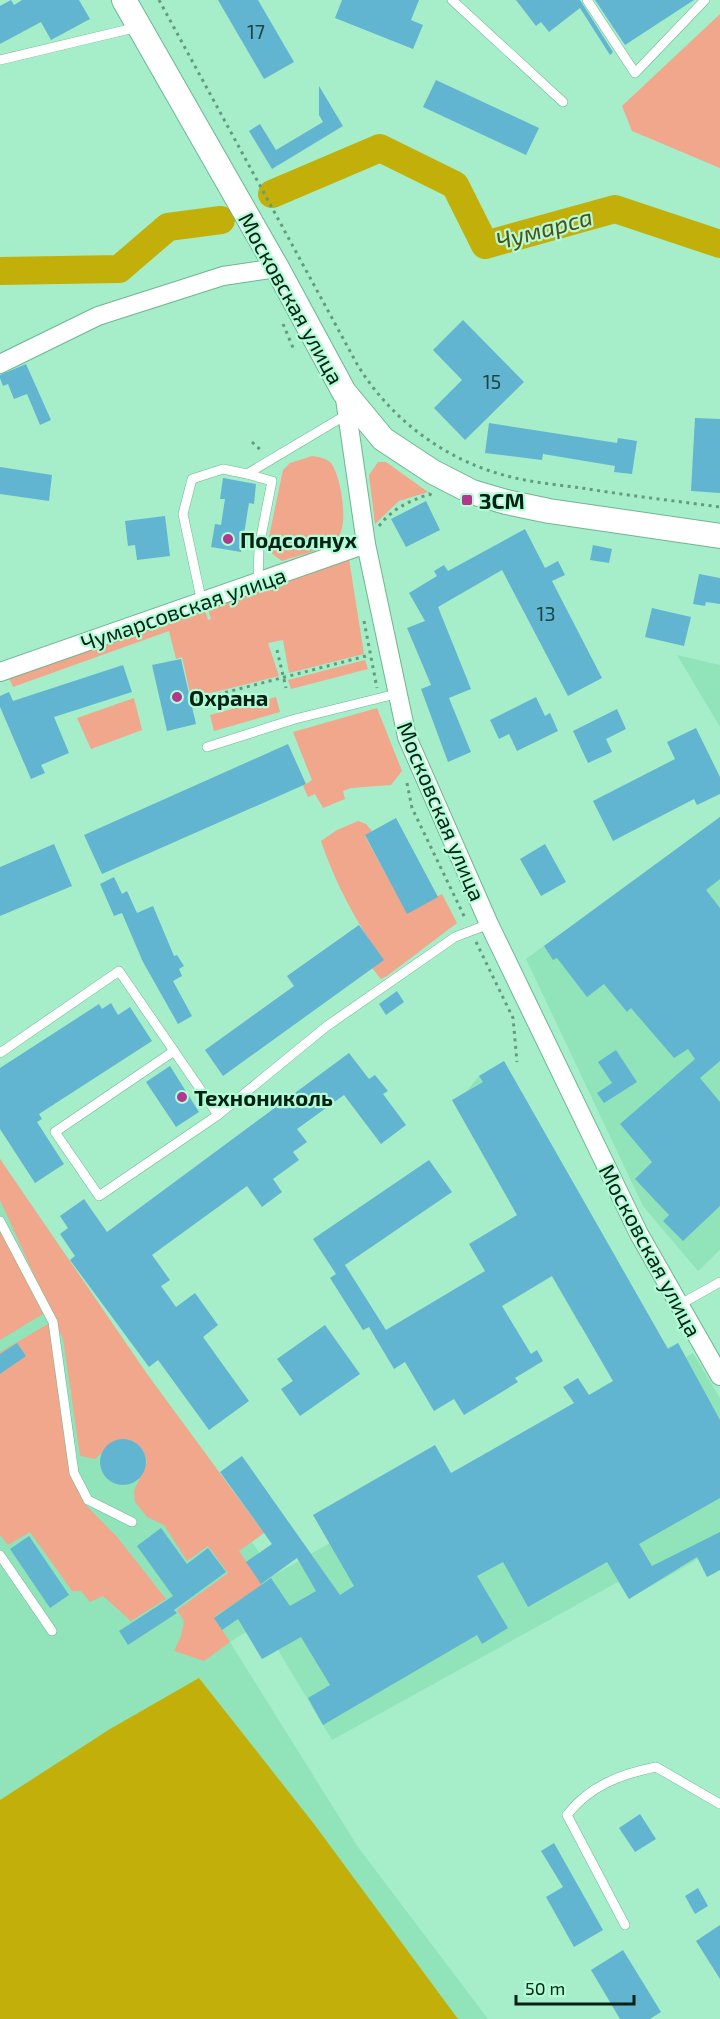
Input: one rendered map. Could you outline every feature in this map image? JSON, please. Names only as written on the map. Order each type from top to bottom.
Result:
[{"type":"main road","name":"Московская улица","points":[[124,0],[277,268],[345,404]]},
{"type":"main road","points":[[345,404],[400,452],[472,492],[549,512],[720,536]]},
{"type":"street","points":[[0,364],[98,316],[224,276],[277,268]]},
{"type":"street","name":"Московская улица","points":[[345,404],[366,544],[396,694],[407,737],[489,924],[639,1234],[720,1376]]},
{"type":"street","name":"Чумарсовская улица","points":[[0,672],[366,544]]},
{"type":"lane","points":[[452,0],[563,102]]},
{"type":"lane","points":[[587,0],[635,73],[705,0]]},
{"type":"lane","points":[[0,60],[140,26]]},
{"type":"lane","points":[[247,474],[345,404]]},
{"type":"lane","points":[[202,603],[183,514],[192,479],[223,469],[272,481],[259,547],[258,582]]},
{"type":"lane","points":[[207,747],[295,719],[396,694]]},
{"type":"lane","points":[[174,1051],[55,1132],[99,1196],[218,1115],[327,1026],[455,937],[489,924]]},
{"type":"lane","points":[[0,1053],[119,971],[218,1115]]},
{"type":"lane","points":[[0,1221],[53,1322],[74,1473],[88,1500],[132,1522]]},
{"type":"lane","points":[[679,1305],[720,1282]]},
{"type":"lane","points":[[0,1555],[52,1631]]},
{"type":"lane","points":[[625,1926],[567,1815],[579,1799],[623,1774],[656,1767],[720,1804]]},
{"type":"path","points":[[159,0],[357,364],[371,388],[391,411],[411,428],[446,450],[490,471],[544,483],[720,507]]},
{"type":"path","points":[[277,650],[286,688]]},
{"type":"path","points":[[196,700],[370,656]]},
{"type":"shaded area","points":[[720,14],[720,168],[632,131],[622,106]]},
{"type":"shaded area","points":[[312,456],[330,462],[334,468],[342,500],[341,531],[338,537],[326,546],[282,561],[270,552],[268,541],[283,470],[290,463]]},
{"type":"shaded area","points":[[378,462],[386,462],[428,492],[399,501],[375,524],[369,475]]},
{"type":"shaded area","points":[[349,559],[364,654],[289,673],[283,640],[268,643],[279,676],[191,698],[182,657],[176,659],[169,631],[13,687],[8,676],[205,610],[208,620],[211,619],[208,609]]},
{"type":"shaded area","points":[[677,655],[720,665],[720,727]]},
{"type":"shaded area","points":[[365,660],[368,669],[291,689],[288,680]]},
{"type":"shaded area","points":[[276,697],[280,712],[214,731],[210,715]]},
{"type":"shaded area","points":[[134,698],[142,730],[91,749],[77,718]]},
{"type":"shaded area","points":[[377,708],[402,771],[391,785],[351,788],[343,791],[345,799],[323,808],[315,794],[308,797],[303,786],[312,780],[293,732]]},
{"type":"shaded area","points":[[720,817],[720,1250],[698,1271],[643,1206],[526,959]]},
{"type":"shaded area","points":[[358,821],[366,824],[372,831],[365,836],[407,913],[442,894],[457,923],[381,979],[372,968],[383,960],[348,903],[321,841],[337,830]]},
{"type":"shaded area","points":[[504,1061],[667,1348],[678,1343],[686,1357],[693,1353],[720,1398],[720,1570],[707,1577],[698,1559],[629,1599],[618,1582],[332,1740],[278,1650],[262,1659],[246,1632],[230,1642],[358,1847],[488,2019],[0,2019],[0,1159],[147,1374],[264,1533],[252,1542],[274,1575],[652,1359],[621,1303],[580,1326],[452,1100],[466,1092],[479,1076]]},
{"type":"shaded area","points":[[0,1159],[147,1374],[264,1533],[239,1551],[262,1585],[214,1617],[230,1642],[204,1661],[174,1651],[181,1636],[184,1621],[177,1610],[228,1573],[208,1546],[187,1561],[164,1525],[147,1517],[135,1502],[134,1491],[147,1462],[146,1456],[137,1444],[128,1440],[116,1440],[95,1459],[80,1456],[63,1339],[0,1200]]},
{"type":"shaded area","points":[[0,1217],[43,1314],[0,1340]]},
{"type":"shaded area","points":[[48,1324],[54,1335],[78,1484],[84,1503],[118,1538],[166,1599],[131,1621],[103,1596],[90,1602],[81,1591],[72,1591],[30,1532],[8,1545],[0,1535],[0,1366],[26,1356],[17,1343],[0,1354],[0,1352]]},
{"type":"shaded area","points":[[199,1678],[314,1824],[458,2019],[0,2019],[0,1800],[110,1729]]},
{"type":"building","points":[[11,0],[14,5],[22,0],[79,0],[90,19],[51,40],[41,22],[0,44],[0,6]]},
{"type":"building","points":[[218,0],[258,0],[294,62],[264,79]]},
{"type":"building","points":[[342,0],[419,0],[411,20],[423,25],[413,49],[335,18]]},
{"type":"building","points":[[516,0],[580,0],[613,52],[610,55],[580,8],[549,32],[541,22],[536,26]]},
{"type":"building","points":[[595,0],[694,0],[625,45]]},
{"type":"building","points":[[436,80],[539,128],[526,155],[423,107]]},
{"type":"building","points":[[319,86],[343,126],[272,169],[249,131],[260,124],[276,150],[323,122],[319,115]]},
{"type":"building","points":[[463,320],[524,382],[465,440],[434,408],[462,380],[433,350]]},
{"type":"building","points":[[26,364],[51,420],[40,425],[27,394],[14,399],[8,384],[3,386],[0,378],[0,375]]},
{"type":"building","points":[[695,418],[720,419],[720,493],[691,491]]},
{"type":"building","points":[[489,423],[617,443],[618,438],[637,441],[632,474],[614,472],[615,466],[543,454],[542,460],[485,453]]},
{"type":"building","points":[[0,467],[52,475],[49,501],[0,494]]},
{"type":"building","points":[[223,478],[256,484],[254,504],[249,503],[241,552],[211,547],[215,524],[221,525],[225,499],[220,499]]},
{"type":"building","points":[[426,501],[440,530],[406,547],[391,519]]},
{"type":"building","points":[[165,516],[170,556],[137,560],[135,545],[128,546],[125,521]]},
{"type":"building","points":[[525,529],[545,568],[558,561],[565,575],[552,581],[602,678],[568,696],[502,570],[438,607],[471,689],[449,698],[471,752],[448,762],[421,689],[431,685],[407,628],[425,621],[409,593],[437,576],[434,571],[444,565],[448,571]]},
{"type":"building","points":[[593,545],[612,549],[609,563],[590,560]]},
{"type":"building","points":[[699,574],[720,578],[720,604],[706,602],[705,606],[693,604]]},
{"type":"building","points":[[652,608],[691,617],[684,646],[645,637]]},
{"type":"building","points":[[181,659],[196,724],[167,731],[152,665]]},
{"type":"building","points":[[123,665],[132,692],[54,717],[69,753],[41,765],[45,773],[31,779],[0,707],[0,696],[9,692],[13,701]]},
{"type":"building","points":[[536,697],[545,716],[550,713],[558,731],[517,751],[509,734],[499,739],[490,720]]},
{"type":"building","points":[[617,709],[626,729],[606,739],[612,752],[588,763],[573,731]]},
{"type":"building","points":[[696,728],[720,777],[720,794],[697,805],[694,799],[613,841],[593,801],[675,759],[667,742]]},
{"type":"building","points":[[288,744],[306,784],[102,874],[84,835]]},
{"type":"building","points":[[720,817],[720,879],[706,890],[720,908],[720,1061],[700,1078],[720,1102],[720,1206],[683,1241],[663,1221],[669,1215],[635,1179],[652,1162],[620,1124],[695,1059],[688,1049],[674,1058],[631,1008],[627,1012],[604,984],[587,997],[557,958],[553,960],[544,946]]},
{"type":"building","points":[[396,818],[438,897],[407,914],[365,835]]},
{"type":"building","points":[[54,844],[72,886],[0,916],[0,867]]},
{"type":"building","points":[[545,844],[566,882],[541,896],[520,859]]},
{"type":"building","points":[[114,877],[122,894],[127,891],[137,913],[153,906],[174,956],[177,955],[184,966],[179,969],[182,976],[173,981],[192,1016],[178,1024],[143,962],[122,913],[114,916],[100,884]]},
{"type":"building","points":[[359,925],[384,960],[223,1076],[205,1050],[294,986],[287,976]]},
{"type":"building","points":[[397,991],[404,1002],[386,1015],[379,1004]]},
{"type":"building","points":[[111,1003],[118,1015],[130,1007],[152,1041],[39,1114],[42,1119],[37,1122],[64,1164],[35,1183],[0,1129],[0,1068],[99,1004],[102,1009]]},
{"type":"building","points":[[616,1050],[637,1082],[604,1103],[597,1093],[612,1083],[598,1062]]},
{"type":"building","points":[[349,1053],[369,1079],[375,1075],[388,1091],[383,1094],[406,1125],[381,1144],[344,1095],[297,1129],[307,1142],[293,1152],[299,1160],[273,1179],[282,1192],[262,1207],[247,1186],[152,1255],[170,1280],[161,1286],[176,1307],[195,1293],[218,1325],[203,1337],[249,1401],[209,1430],[158,1360],[149,1367],[70,1260],[75,1256],[60,1234],[68,1228],[60,1216],[84,1199],[107,1232]]},
{"type":"building","points":[[504,1061],[668,1349],[678,1343],[720,1420],[720,1498],[639,1544],[652,1566],[720,1532],[720,1570],[707,1577],[697,1557],[629,1599],[607,1562],[528,1607],[503,1562],[477,1576],[508,1628],[482,1644],[477,1635],[323,1725],[308,1698],[330,1685],[301,1637],[262,1659],[238,1619],[222,1630],[214,1618],[271,1578],[290,1606],[316,1591],[297,1558],[261,1584],[246,1562],[272,1544],[220,1472],[242,1456],[340,1595],[354,1586],[313,1515],[435,1445],[451,1473],[574,1403],[563,1387],[578,1378],[589,1395],[613,1381],[552,1276],[502,1306],[531,1354],[537,1350],[543,1361],[515,1378],[518,1382],[464,1415],[454,1399],[434,1411],[405,1362],[394,1369],[369,1327],[363,1330],[330,1278],[336,1274],[313,1239],[429,1160],[452,1192],[345,1265],[386,1330],[485,1271],[469,1244],[517,1215],[452,1100],[483,1082],[479,1076]]},
{"type":"building","points":[[170,1066],[199,1112],[176,1127],[146,1082]]},
{"type":"building","points":[[325,1325],[360,1374],[300,1416],[281,1389],[293,1381],[277,1359]]},
{"type":"building","points":[[17,1343],[26,1356],[0,1374],[0,1354]]},
{"type":"building","points":[[123,1439],[132,1440],[140,1445],[145,1453],[145,1471],[140,1479],[132,1484],[123,1485],[114,1484],[106,1479],[101,1471],[100,1462],[101,1453],[106,1445],[114,1440]]},
{"type":"building","points":[[161,1528],[187,1564],[208,1548],[226,1572],[174,1610],[177,1613],[128,1645],[119,1631],[173,1596],[137,1546]]},
{"type":"building","points":[[29,1536],[69,1595],[50,1608],[10,1549]]},
{"type":"building","points":[[640,1814],[656,1839],[635,1852],[619,1828]]},
{"type":"building","points":[[554,1843],[603,1930],[574,1947],[546,1897],[563,1887],[541,1851]]},
{"type":"building","points":[[698,1888],[708,1906],[695,1914],[685,1896]]},
{"type":"building","points":[[720,1925],[720,1979],[696,1941]]},
{"type":"building","points":[[623,1950],[661,2012],[650,2019],[620,2019],[591,1970]]},
{"type":"waterway","name":"Чумарса","points":[[272,194],[380,148],[455,185],[485,245],[615,209],[720,244]]},
{"type":"waterway","name":"Чумарса","points":[[0,271],[119,269],[168,227],[221,220]]},
{"type":"place","name":"ЗСМ","points":[[467,500]]},
{"type":"place","name":"Подсолнух","points":[[228,539]]},
{"type":"place","name":"Охрана","points":[[177,697]]},
{"type":"place","name":"Технониколь","points":[[182,1097]]}]
